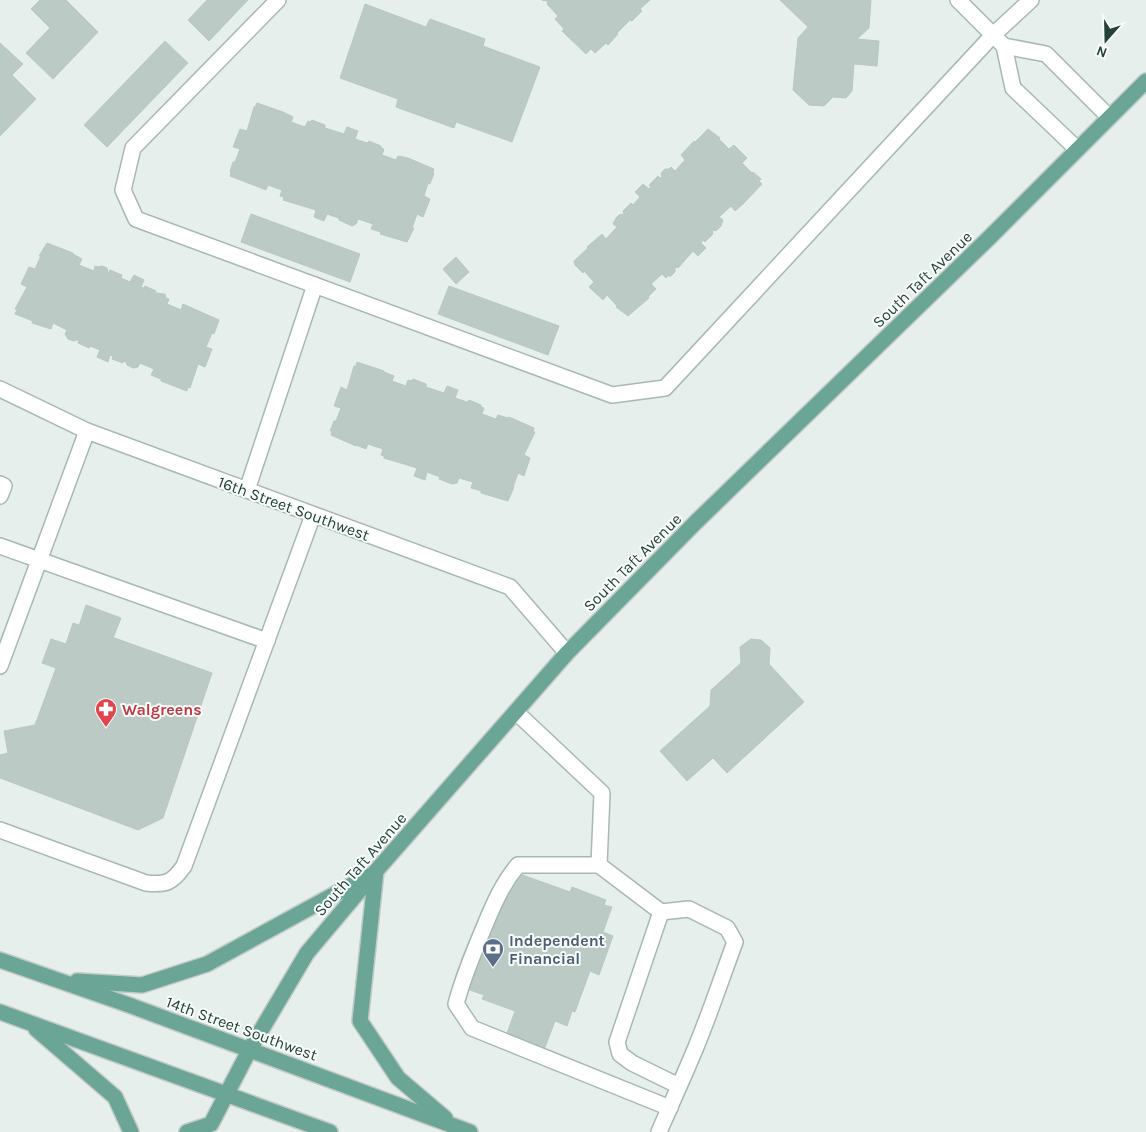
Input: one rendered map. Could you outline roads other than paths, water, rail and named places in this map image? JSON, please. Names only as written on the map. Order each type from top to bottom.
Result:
[{"type":"main road","name":"South Taft Avenue","points":[[187,1132],[212,1128],[225,1095],[307,953],[567,652],[696,522],[990,238],[1146,81]]},
{"type":"main road","points":[[58,980],[142,985],[207,964],[376,871]]},
{"type":"main road","points":[[376,871],[360,1021],[398,1078],[454,1126]]},
{"type":"main road","name":"14th Street Southwest","points":[[0,960],[470,1132]]},
{"type":"main road","points":[[0,1012],[330,1132]]},
{"type":"main road","points":[[29,1023],[115,1097],[131,1132]]},
{"type":"street","points":[[278,0],[133,148],[123,190],[136,219],[612,395],[665,388],[993,35],[1031,0]]},
{"type":"street","points":[[958,0],[1004,46],[1013,88],[1077,149]]},
{"type":"street","points":[[1004,46],[1046,54],[1109,117]]},
{"type":"street","points":[[247,490],[314,285]]},
{"type":"street","name":"16th Street Southwest","points":[[0,389],[87,432],[510,587],[567,652]]},
{"type":"street","points":[[0,666],[87,432]]},
{"type":"street","points":[[0,484],[4,486],[0,496]]},
{"type":"street","points":[[0,830],[146,883],[162,885],[176,878],[184,866],[313,515]]},
{"type":"street","points":[[0,546],[267,641]]},
{"type":"street","points":[[516,712],[602,793],[599,865]]},
{"type":"street","points":[[659,1132],[670,1108],[696,1046],[735,942],[727,928],[690,909],[661,912],[599,865],[518,865],[507,877],[499,892],[464,974],[456,1004],[472,1028],[670,1108]]},
{"type":"street","points":[[661,912],[618,1042],[620,1054],[632,1064],[679,1086]]},
{"type":"place","name":"Walgreens","points":[[106,728]]},
{"type":"place","name":"Independent Financial","points":[[493,968]]}]
